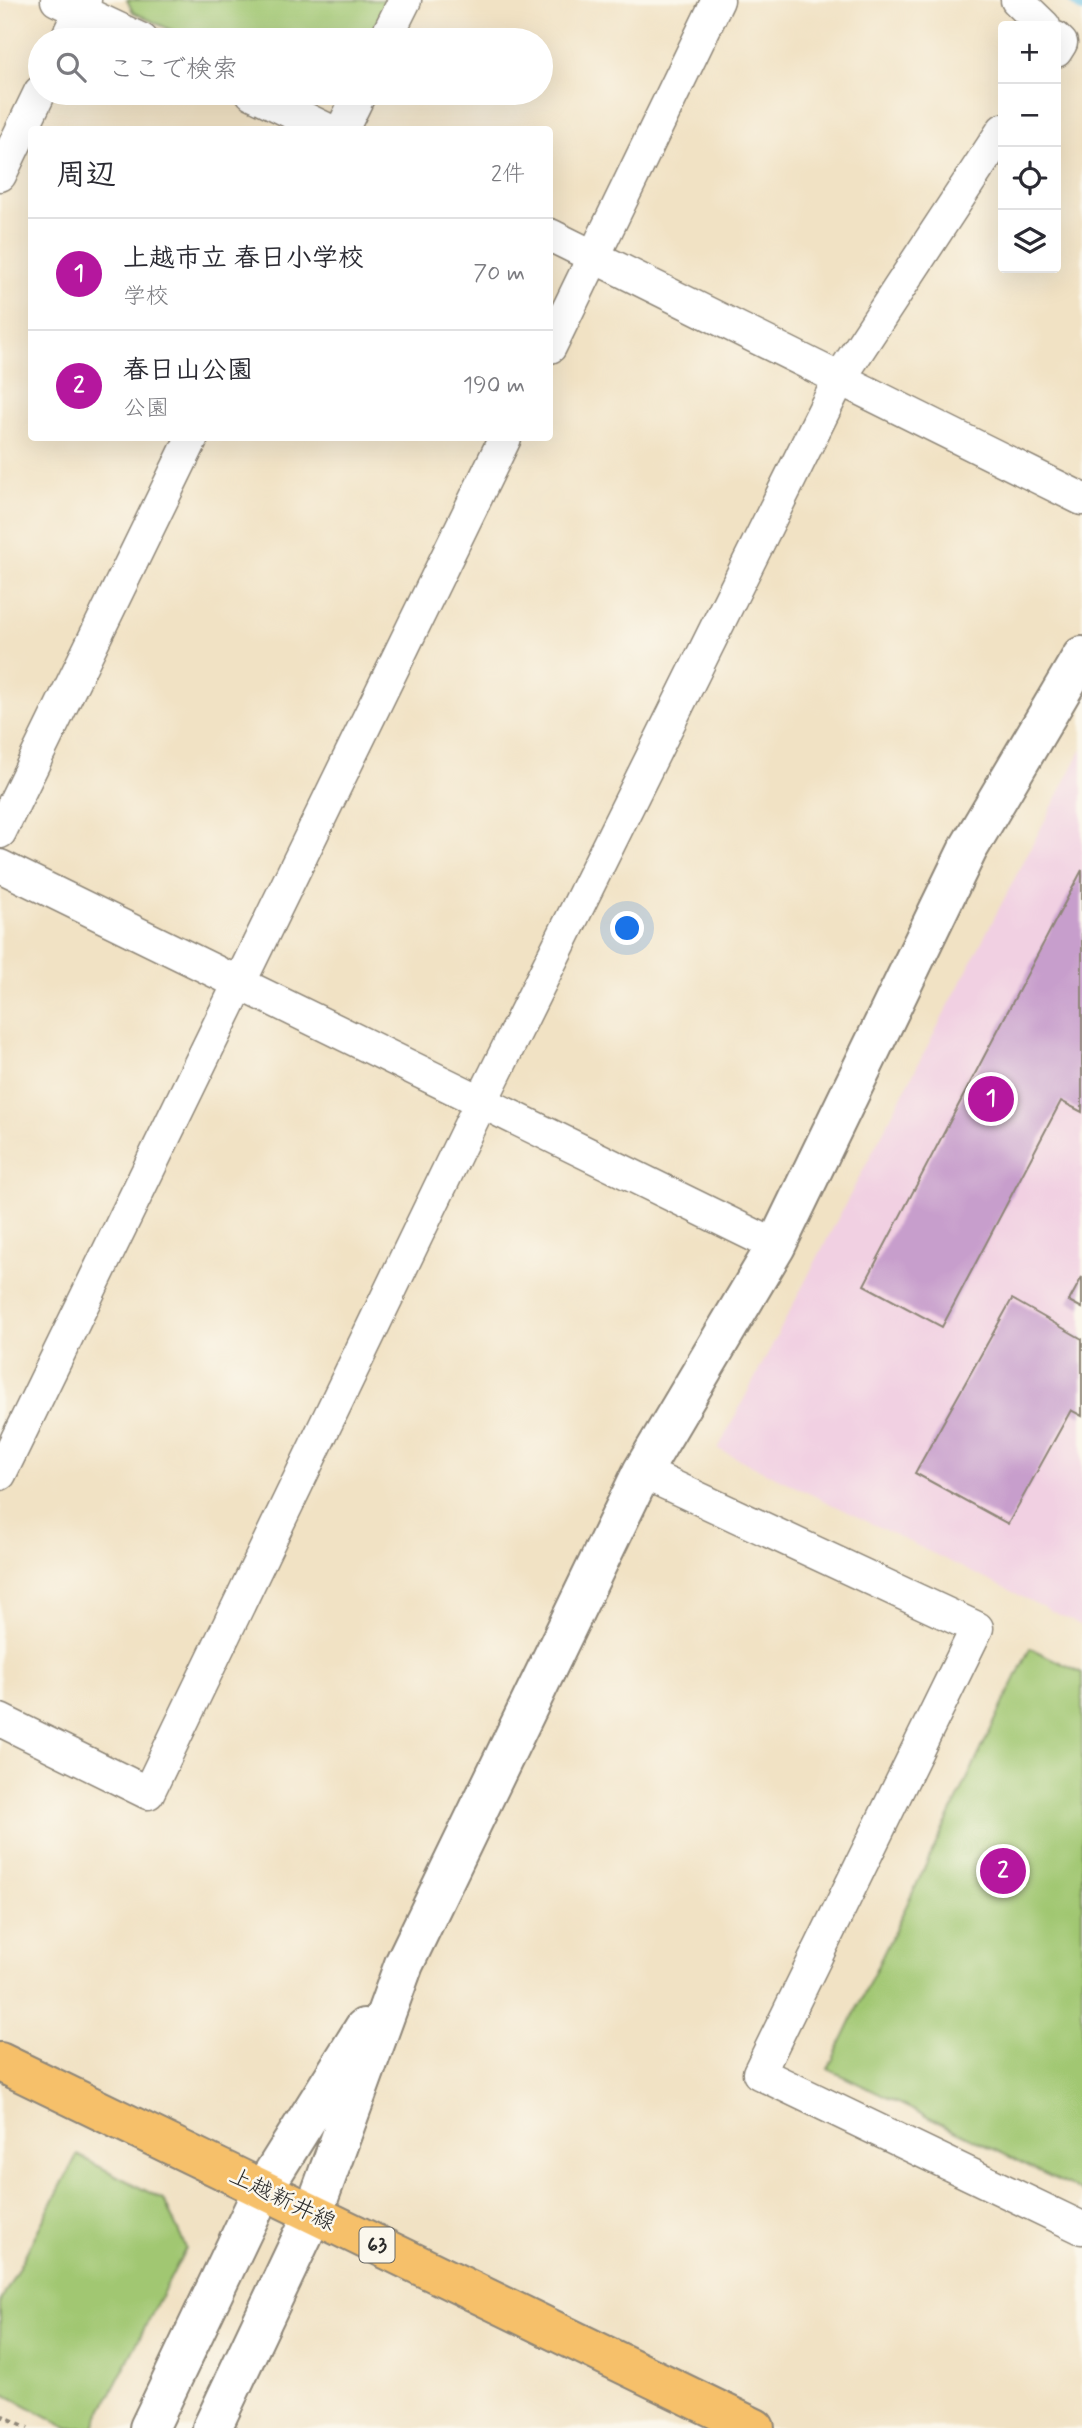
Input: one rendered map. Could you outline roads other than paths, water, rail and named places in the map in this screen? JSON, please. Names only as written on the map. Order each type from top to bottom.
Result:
[{"type":"main road","name":"上越新井線","points":[[0,2062],[755,2428]]},
{"type":"street","points":[[392,28],[405,0]]},
{"type":"street","points":[[553,341],[718,0]]},
{"type":"street","points":[[1017,0],[1039,21]]},
{"type":"street","points":[[68,28],[74,4],[119,28]]},
{"type":"street","points":[[0,175],[34,105]]},
{"type":"street","points":[[277,105],[320,126]]},
{"type":"street","points":[[344,126],[354,105]]},
{"type":"street","points":[[0,1720],[148,1793],[481,1102],[840,378],[998,138]]},
{"type":"street","points":[[553,236],[1082,499]]},
{"type":"street","points":[[0,832],[191,441]]},
{"type":"street","points":[[1,1470],[504,441]]},
{"type":"street","points":[[212,2428],[313,2214],[404,1964],[642,1472],[776,1246],[968,849],[1082,656]]},
{"type":"street","points":[[0,866],[776,1246]]},
{"type":"street","points":[[642,1472],[976,1628],[759,2073],[1082,2228]]},
{"type":"street","points":[[149,2428],[262,2191],[404,1964]]},
{"type":"waterway","points":[[1073,0],[1082,8]]},
{"type":"place","name":"上越市立 春日小学校","points":[[991,1099]]},
{"type":"place","name":"春日山公園","points":[[1003,1871]]}]
